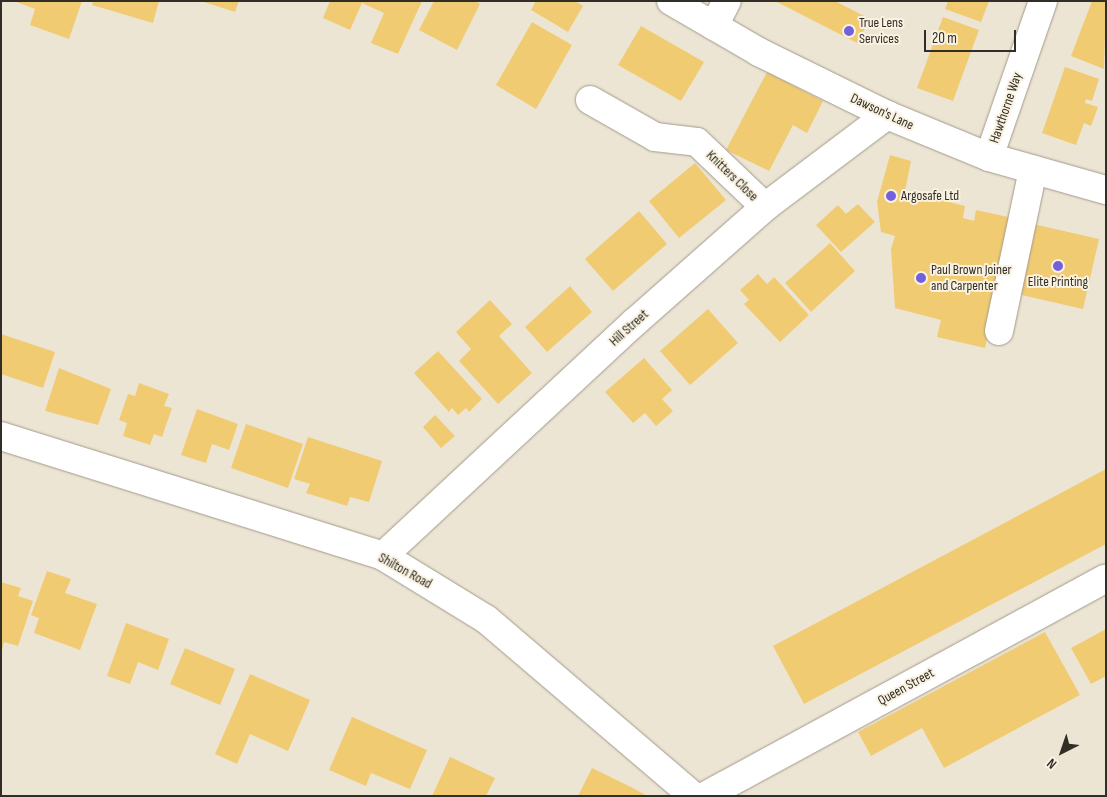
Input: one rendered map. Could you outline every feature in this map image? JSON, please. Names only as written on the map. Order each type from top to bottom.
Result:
[{"type":"street","name":"Dawson's Lane","points":[[671,1],[714,26],[887,115],[989,157],[1106,190]]},
{"type":"street","points":[[714,26],[727,1]]},
{"type":"street","name":"Hawthorne Way","points":[[989,157],[1043,1]]},
{"type":"street","name":"Knitters Close","points":[[590,100],[655,137],[698,142],[765,207]]},
{"type":"street","name":"Hill Street","points":[[383,556],[635,322],[765,207],[887,115]]},
{"type":"street","points":[[999,331],[1033,170]]},
{"type":"street","name":"Shilton Road","points":[[1,436],[383,556],[486,619],[693,796]]},
{"type":"street","name":"Queen Street","points":[[706,796],[1106,578]]},
{"type":"building","points":[[14,1],[82,1],[69,39],[30,25],[35,9]]},
{"type":"building","points":[[93,1],[159,1],[153,23],[92,5]]},
{"type":"building","points":[[201,1],[239,1],[235,12]]},
{"type":"building","points":[[330,1],[422,1],[398,54],[371,43],[384,13],[362,3],[350,30],[323,18]]},
{"type":"building","points":[[434,1],[475,1],[480,4],[457,50],[419,30]]},
{"type":"building","points":[[536,1],[575,1],[583,6],[568,32],[531,10]]},
{"type":"building","name":"True Lens Services","points":[[775,1],[835,1],[870,19],[857,43]]},
{"type":"building","points":[[948,1],[989,1],[981,22],[945,9]]},
{"type":"building","points":[[1092,1],[1106,1],[1104,69],[1071,56]]},
{"type":"building","points":[[943,17],[979,30],[953,101],[917,88]]},
{"type":"building","points":[[532,22],[572,45],[536,109],[496,85]]},
{"type":"building","points":[[641,26],[704,62],[681,101],[618,65]]},
{"type":"building","points":[[1065,67],[1099,79],[1092,101],[1086,99],[1085,103],[1098,107],[1091,126],[1084,123],[1076,145],[1042,133]]},
{"type":"building","points":[[767,72],[823,101],[807,133],[793,125],[769,171],[726,150]]},
{"type":"building","points":[[890,155],[911,161],[905,191],[965,206],[963,218],[974,221],[976,210],[1013,218],[985,348],[937,337],[941,320],[895,308],[891,249],[895,236],[881,232],[877,202]]},
{"type":"building","points":[[695,163],[726,200],[679,238],[649,201]]},
{"type":"building","points":[[858,204],[875,222],[841,252],[816,225],[838,205],[846,214]]},
{"type":"building","points":[[639,211],[667,244],[613,291],[585,259]]},
{"type":"building","name":"Elite Printing","points":[[1033,224],[1099,239],[1083,309],[1017,294]]},
{"type":"building","points":[[830,243],[855,271],[811,312],[785,283]]},
{"type":"building","points":[[758,274],[767,284],[774,277],[809,315],[780,342],[744,304],[749,300],[740,290]]},
{"type":"building","points":[[570,286],[592,312],[547,352],[525,327]]},
{"type":"building","points":[[490,300],[512,324],[499,336],[532,373],[498,404],[459,361],[471,349],[456,332]]},
{"type":"building","points":[[708,309],[738,343],[690,385],[660,351]]},
{"type":"building","points":[[1,334],[55,352],[43,388],[1,374]]},
{"type":"building","points":[[438,351],[482,399],[469,412],[466,408],[458,415],[452,408],[449,412],[414,373]]},
{"type":"building","points":[[644,358],[672,390],[662,399],[673,411],[656,426],[645,413],[633,423],[605,392]]},
{"type":"building","points":[[59,368],[111,389],[98,425],[45,411]]},
{"type":"building","points":[[139,383],[169,394],[164,406],[172,408],[162,437],[154,434],[150,445],[123,436],[127,423],[119,420],[128,394],[135,396]]},
{"type":"building","points":[[197,409],[238,424],[229,450],[212,444],[206,463],[181,455]]},
{"type":"building","points":[[435,415],[455,436],[441,448],[423,427]]},
{"type":"building","points":[[246,424],[303,444],[288,488],[231,468]]},
{"type":"building","points":[[308,437],[382,461],[369,502],[350,497],[347,506],[306,493],[310,484],[294,479]]},
{"type":"building","points":[[1106,469],[1106,544],[804,704],[773,646]]},
{"type":"building","points":[[47,571],[71,579],[65,593],[97,604],[80,650],[34,633],[39,618],[31,615]]},
{"type":"building","points":[[1,582],[21,588],[18,596],[33,601],[18,646],[4,642],[2,650]]},
{"type":"building","points":[[126,623],[169,639],[158,670],[138,662],[130,684],[107,676]]},
{"type":"building","points":[[1106,629],[1106,676],[1091,684],[1071,648]]},
{"type":"building","points":[[1045,632],[1080,695],[944,768],[922,728],[871,756],[858,732]]},
{"type":"building","points":[[185,648],[235,669],[220,705],[170,684]]},
{"type":"building","points":[[250,674],[310,700],[288,751],[250,734],[237,764],[215,754]]},
{"type":"building","points":[[352,717],[427,750],[410,789],[371,773],[366,786],[329,770]]},
{"type":"building","points":[[450,757],[495,778],[486,796],[432,796]]},
{"type":"building","points":[[592,768],[633,788],[647,796],[578,796]]},
{"type":"place","name":"True Lens Services","points":[[849,31]]},
{"type":"place","name":"Argosafe Ltd","points":[[891,196]]},
{"type":"place","name":"Elite Printing","points":[[1058,266]]},
{"type":"place","name":"Paul Brown Joiner and Carpenter","points":[[921,278]]}]
